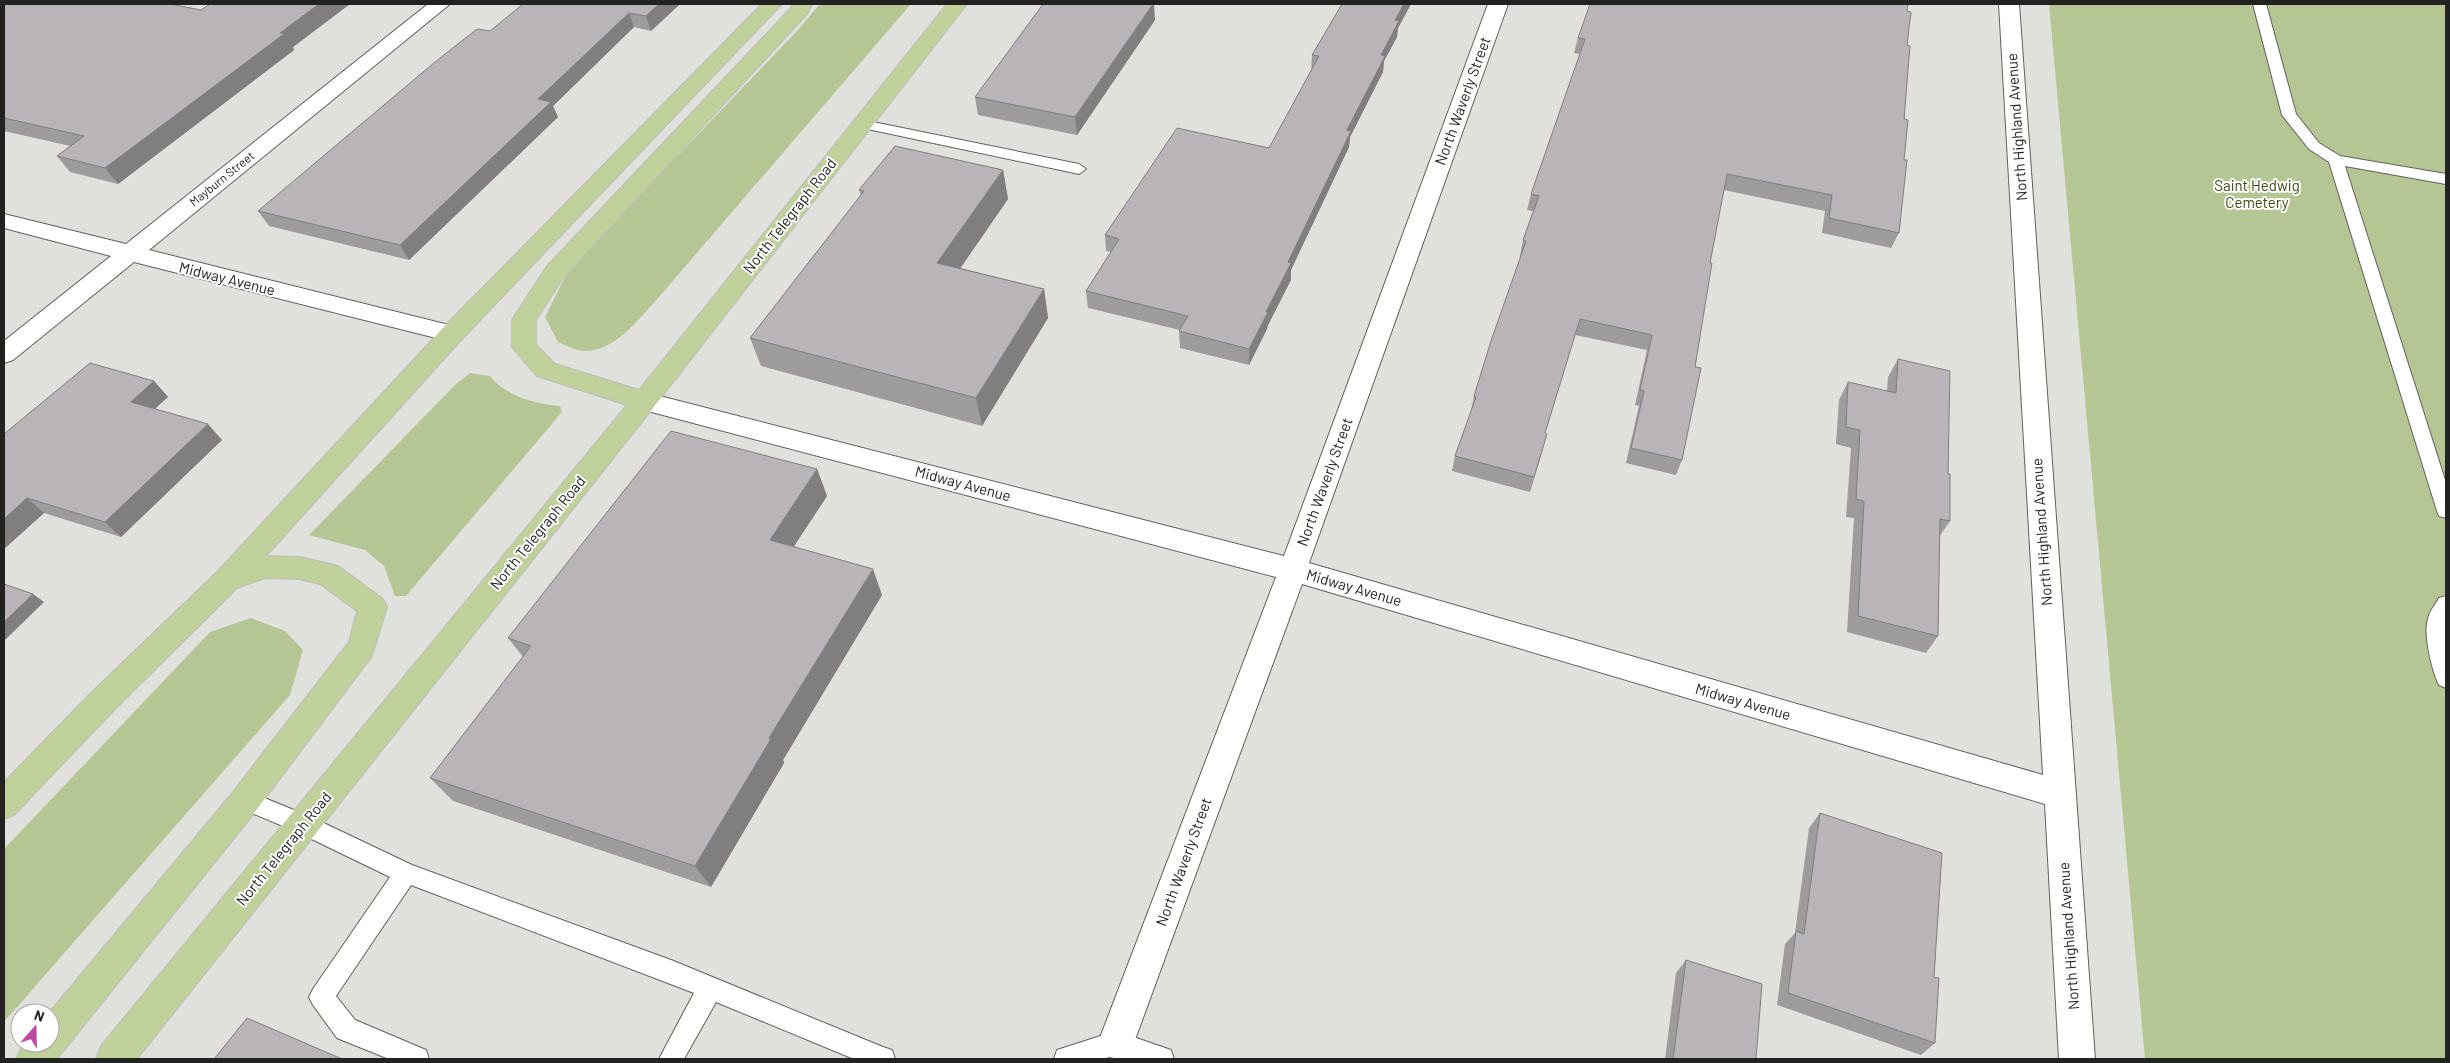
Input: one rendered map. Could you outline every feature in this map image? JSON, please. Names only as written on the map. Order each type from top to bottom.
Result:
[{"type":"main road","points":[[4,804],[103,701],[227,580],[452,334],[772,4]]},
{"type":"main road","points":[[644,401],[546,370],[524,347],[524,320],[555,272],[740,77],[800,10],[802,4]]},
{"type":"main road","name":"North Telegraph Road","points":[[114,1059],[644,401],[957,4]]},
{"type":"main road","points":[[60,1028],[246,800],[362,646],[373,607],[328,574],[300,568],[264,567],[227,580]]},
{"type":"main road","points":[[4,780],[103,701]]},
{"type":"street","name":"Mayburn Street","points":[[4,354],[440,4]]},
{"type":"street","name":"North Waverly Street","points":[[1116,1043],[1293,570],[1498,4]]},
{"type":"street","name":"North Highland Avenue","points":[[2009,4],[2077,1059]]},
{"type":"street","name":"Midway Avenue","points":[[4,221],[452,334]]},
{"type":"street","name":"Midway Avenue","points":[[644,401],[1293,570],[2059,794]]},
{"type":"lane","points":[[2259,4],[2289,115],[2314,146],[2336,160],[2446,179]]},
{"type":"lane","points":[[863,124],[1079,169]]},
{"type":"lane","points":[[2336,160],[2446,511]]},
{"type":"lane","points":[[2446,604],[2437,620],[2438,650],[2446,679]]},
{"type":"lane","points":[[246,800],[303,824],[406,873],[671,972],[883,1059]]},
{"type":"lane","points":[[406,873],[321,997],[346,1028],[417,1059]]},
{"type":"lane","points":[[671,1059],[710,989]]},
{"type":"lane","points":[[1066,1059],[1116,1043],[1162,1059]]},
{"type":"green space","points":[[820,4],[911,4],[652,305],[622,336],[605,347],[595,350],[581,351],[558,342],[545,317],[569,269],[797,31]]},
{"type":"green space","name":"Saint Hedwig Cemetery","points":[[2049,4],[2446,4],[2446,1059],[2145,1059]]},
{"type":"green space","points":[[470,373],[490,376],[512,394],[530,401],[560,406],[562,412],[406,596],[395,596],[384,566],[365,550],[309,535],[455,385]]},
{"type":"green space","points":[[251,618],[285,631],[303,650],[290,695],[21,1003],[10,1003],[10,1015],[4,1022],[4,849],[210,632]]},
{"type":"building","points":[[4,4],[170,4],[201,10],[210,4],[319,4],[280,33],[284,34],[105,168],[57,156],[84,136],[4,118]]},
{"type":"building","points":[[523,4],[659,4],[646,16],[629,13],[538,99],[551,102],[400,245],[258,211],[477,29],[490,31]]},
{"type":"building","points":[[1043,4],[1153,4],[1075,117],[975,97]]},
{"type":"building","points":[[1342,4],[1404,4],[1395,20],[1399,21],[1381,55],[1385,56],[1347,130],[1351,131],[1288,262],[1291,263],[1249,349],[1179,331],[1188,316],[1086,291],[1119,239],[1105,235],[1177,128],[1269,148],[1319,56],[1312,55]]},
{"type":"building","points":[[1590,4],[1908,4],[1907,11],[1911,12],[1907,45],[1910,46],[1904,119],[1908,120],[1904,160],[1907,160],[1899,233],[1829,218],[1832,195],[1727,174],[1710,263],[1712,263],[1695,367],[1701,368],[1682,460],[1631,448],[1644,391],[1640,390],[1652,335],[1580,319],[1545,433],[1547,434],[1534,477],[1455,456],[1476,397],[1474,396],[1491,341],[1526,241],[1523,240],[1539,196],[1531,194],[1585,39],[1578,38]]},
{"type":"building","points":[[895,146],[1003,170],[937,263],[1044,289],[976,398],[750,338],[864,191],[859,190]]},
{"type":"building","points":[[1898,359],[1950,371],[1948,474],[1950,474],[1950,521],[1940,519],[1938,636],[1858,616],[1864,501],[1856,499],[1860,430],[1846,427],[1848,382],[1896,393]]},
{"type":"building","points":[[90,363],[154,381],[131,402],[208,424],[105,522],[27,498],[4,519],[4,434]]},
{"type":"building","points":[[671,431],[817,469],[770,540],[873,569],[769,738],[771,739],[695,866],[430,778],[531,646],[508,638]]},
{"type":"building","points":[[4,584],[33,594],[4,622]]},
{"type":"building","points":[[1820,813],[1942,853],[1934,977],[1939,978],[1935,1043],[1788,993],[1796,931],[1804,934]]},
{"type":"building","points":[[1686,960],[1762,984],[1756,1059],[1673,1059]]},
{"type":"building","points":[[247,1018],[342,1059],[214,1059]]}]
